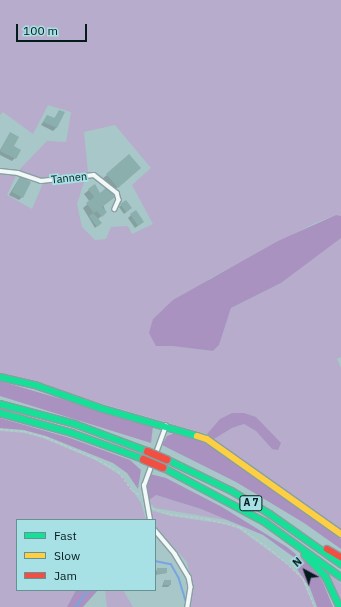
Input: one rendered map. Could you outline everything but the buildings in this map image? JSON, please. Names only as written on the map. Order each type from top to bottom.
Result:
[{"type":"main road","points":[[0,377],[38,386],[166,426],[195,433],[220,446],[341,534]]},
{"type":"main road","name":"A 7","points":[[0,404],[74,424],[166,459],[232,491],[318,546],[341,564]]},
{"type":"main road","name":"A 7","points":[[0,413],[72,433],[162,467],[225,499],[291,540],[341,577]]},
{"type":"main road","name":"A 7","points":[[291,540],[326,577],[340,607]]},
{"type":"main road","name":"A 7","points":[[318,546],[341,557]]},
{"type":"street","name":"Tannen","points":[[0,171],[18,173],[41,181],[94,175],[118,193],[119,200],[115,209]]},
{"type":"street","points":[[150,519],[144,497],[146,476],[166,426]]},
{"type":"street","points":[[156,531],[175,554],[189,577],[190,602],[188,607]]},
{"type":"path","points":[[0,430],[24,431],[46,437],[96,458],[118,470],[132,490],[144,497]]},
{"type":"path","points":[[145,503],[155,510],[170,514],[208,519],[240,527],[274,552],[303,578],[315,607]]},
{"type":"shaded area","points":[[0,0],[341,0],[341,216],[336,215],[315,223],[209,279],[156,346],[172,346],[213,351],[219,345],[231,308],[281,283],[341,237],[341,357],[337,359],[341,368],[341,531],[214,439],[232,428],[244,424],[256,431],[272,449],[280,443],[256,417],[220,419],[207,434],[0,374],[0,174],[16,176],[7,195],[32,209],[43,183],[86,176],[77,204],[82,227],[95,240],[106,239],[111,227],[128,226],[132,234],[153,224],[132,185],[151,168],[115,125],[84,132],[88,172],[38,178],[18,171],[47,141],[66,142],[71,112],[48,105],[33,134],[3,112],[0,115]]},
{"type":"shaded area","points":[[336,215],[341,216],[341,238],[281,283],[231,308],[219,345],[213,351],[172,346],[156,346],[149,333],[153,319],[173,300],[278,241]]},
{"type":"shaded area","points":[[0,381],[153,426],[151,443],[0,396]]},
{"type":"shaded area","points":[[232,413],[244,413],[256,417],[281,443],[278,450],[272,449],[256,431],[244,424],[232,428],[214,439],[207,434],[220,419]]},
{"type":"shaded area","points":[[0,418],[70,438],[130,460],[141,470],[138,489],[127,473],[113,463],[46,436],[24,430],[0,428]]},
{"type":"shaded area","points":[[0,431],[24,433],[45,439],[95,460],[123,477],[141,503],[146,519],[16,519],[16,591],[75,591],[67,607],[0,607]]},
{"type":"shaded area","points":[[177,432],[205,443],[246,470],[341,539],[341,549],[304,523],[236,482],[162,445],[167,436]]},
{"type":"shaded area","points":[[150,474],[166,478],[222,507],[287,547],[308,564],[322,580],[333,607],[317,607],[310,588],[297,569],[299,561],[263,535],[201,509],[156,495],[148,501],[146,488]]},
{"type":"shaded area","points":[[156,495],[201,509],[227,520],[155,508],[148,501]]},
{"type":"shaded area","points":[[153,511],[170,516],[225,524],[239,529],[291,567],[302,579],[314,607],[190,607],[193,587],[187,562],[156,527],[156,519],[151,519],[150,512]]},
{"type":"shaded area","points":[[325,570],[341,584],[341,602],[338,595]]},
{"type":"shaded area","points":[[75,591],[97,591],[83,607],[67,607]]},
{"type":"shaded area","points":[[105,591],[124,591],[133,607],[107,607]]},
{"type":"waterway","points":[[156,561],[171,564],[179,578],[187,604]]},
{"type":"waterway","points":[[76,607],[87,591]]},
{"type":"traffic: fast","points":[[0,377],[38,386],[103,409],[197,436]]},
{"type":"traffic: fast","points":[[0,404],[75,424],[147,451]]},
{"type":"traffic: fast","points":[[0,413],[72,433],[143,459]]},
{"type":"traffic: fast","points":[[166,459],[232,491],[270,514],[341,564]]},
{"type":"traffic: fast","points":[[162,467],[265,522],[341,577]]},
{"type":"traffic: fast","points":[[305,555],[326,577],[340,607]]},
{"type":"traffic: slow","points":[[197,436],[207,439],[341,534]]},
{"type":"traffic: jam","points":[[147,451],[166,459]]},
{"type":"traffic: jam","points":[[143,459],[162,467]]},
{"type":"traffic: jam","points":[[327,549],[341,557]]}]
